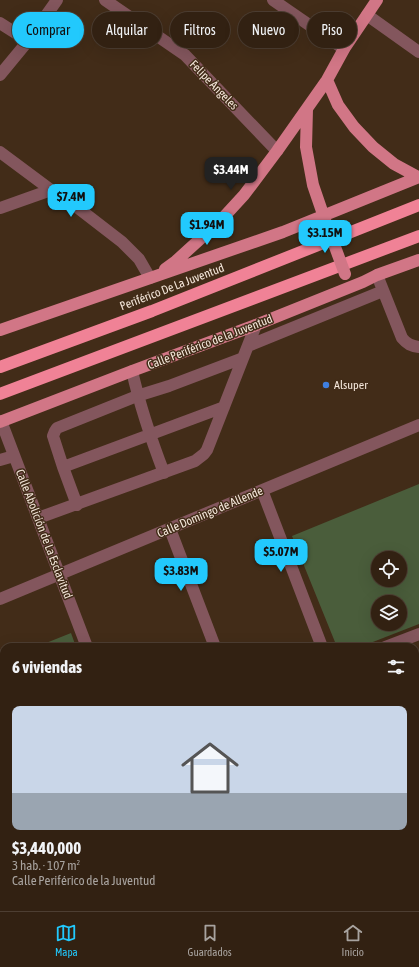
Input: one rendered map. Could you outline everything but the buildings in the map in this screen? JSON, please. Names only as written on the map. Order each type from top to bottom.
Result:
[{"type":"highway","name":"Periférico De La Juventud","points":[[0,367],[152,311],[419,205]]},
{"type":"highway","points":[[0,394],[419,236]]},
{"type":"main road","points":[[153,277],[176,261],[221,220],[244,195],[327,80],[344,49],[377,0]]},
{"type":"main road","points":[[327,80],[338,105],[358,132],[373,147],[394,164],[418,177]]},
{"type":"main road","points":[[307,109],[306,147],[313,185],[351,287]]},
{"type":"main road","points":[[0,330],[283,232],[325,220],[418,177]]},
{"type":"main road","name":"Calle Periférico de la Juventud","points":[[1,422],[256,325],[377,275],[419,260]]},
{"type":"street","points":[[48,12],[56,0]]},
{"type":"street","name":"Felipe Ángeles","points":[[105,0],[185,55],[277,151]]},
{"type":"street","points":[[273,0],[344,49]]},
{"type":"street","points":[[367,15],[419,52]]},
{"type":"street","points":[[0,23],[12,31]]},
{"type":"street","points":[[0,75],[22,48]]},
{"type":"street","points":[[0,152],[78,208],[122,242],[139,259],[153,277]]},
{"type":"street","points":[[0,208],[51,190]]},
{"type":"street","points":[[377,275],[402,338],[405,342],[419,347]]},
{"type":"street","points":[[248,346],[383,291]]},
{"type":"street","points":[[38,518],[195,461],[204,454],[208,450],[256,325]]},
{"type":"street","points":[[77,505],[53,436],[57,428],[137,396],[243,358]]},
{"type":"street","points":[[132,371],[137,396],[164,472]]},
{"type":"street","points":[[63,467],[224,407]]},
{"type":"street","name":"Calle Abolición de La Esclavitud","points":[[1,422],[85,643]]},
{"type":"street","name":"Calle Domingo de Allende","points":[[0,599],[419,425]]},
{"type":"street","points":[[0,460],[14,456]]},
{"type":"street","points":[[262,490],[320,643]]},
{"type":"street","points":[[170,529],[213,643]]},
{"type":"street","points":[[395,643],[419,634]]},
{"type":"green space","points":[[419,484],[419,624],[407,629],[407,595],[371,595],[371,631],[401,631],[370,643],[335,643],[292,536]]},
{"type":"green space","points":[[71,633],[75,643],[46,643]]},
{"type":"place","name":"Alsuper","points":[[326,385]]}]
